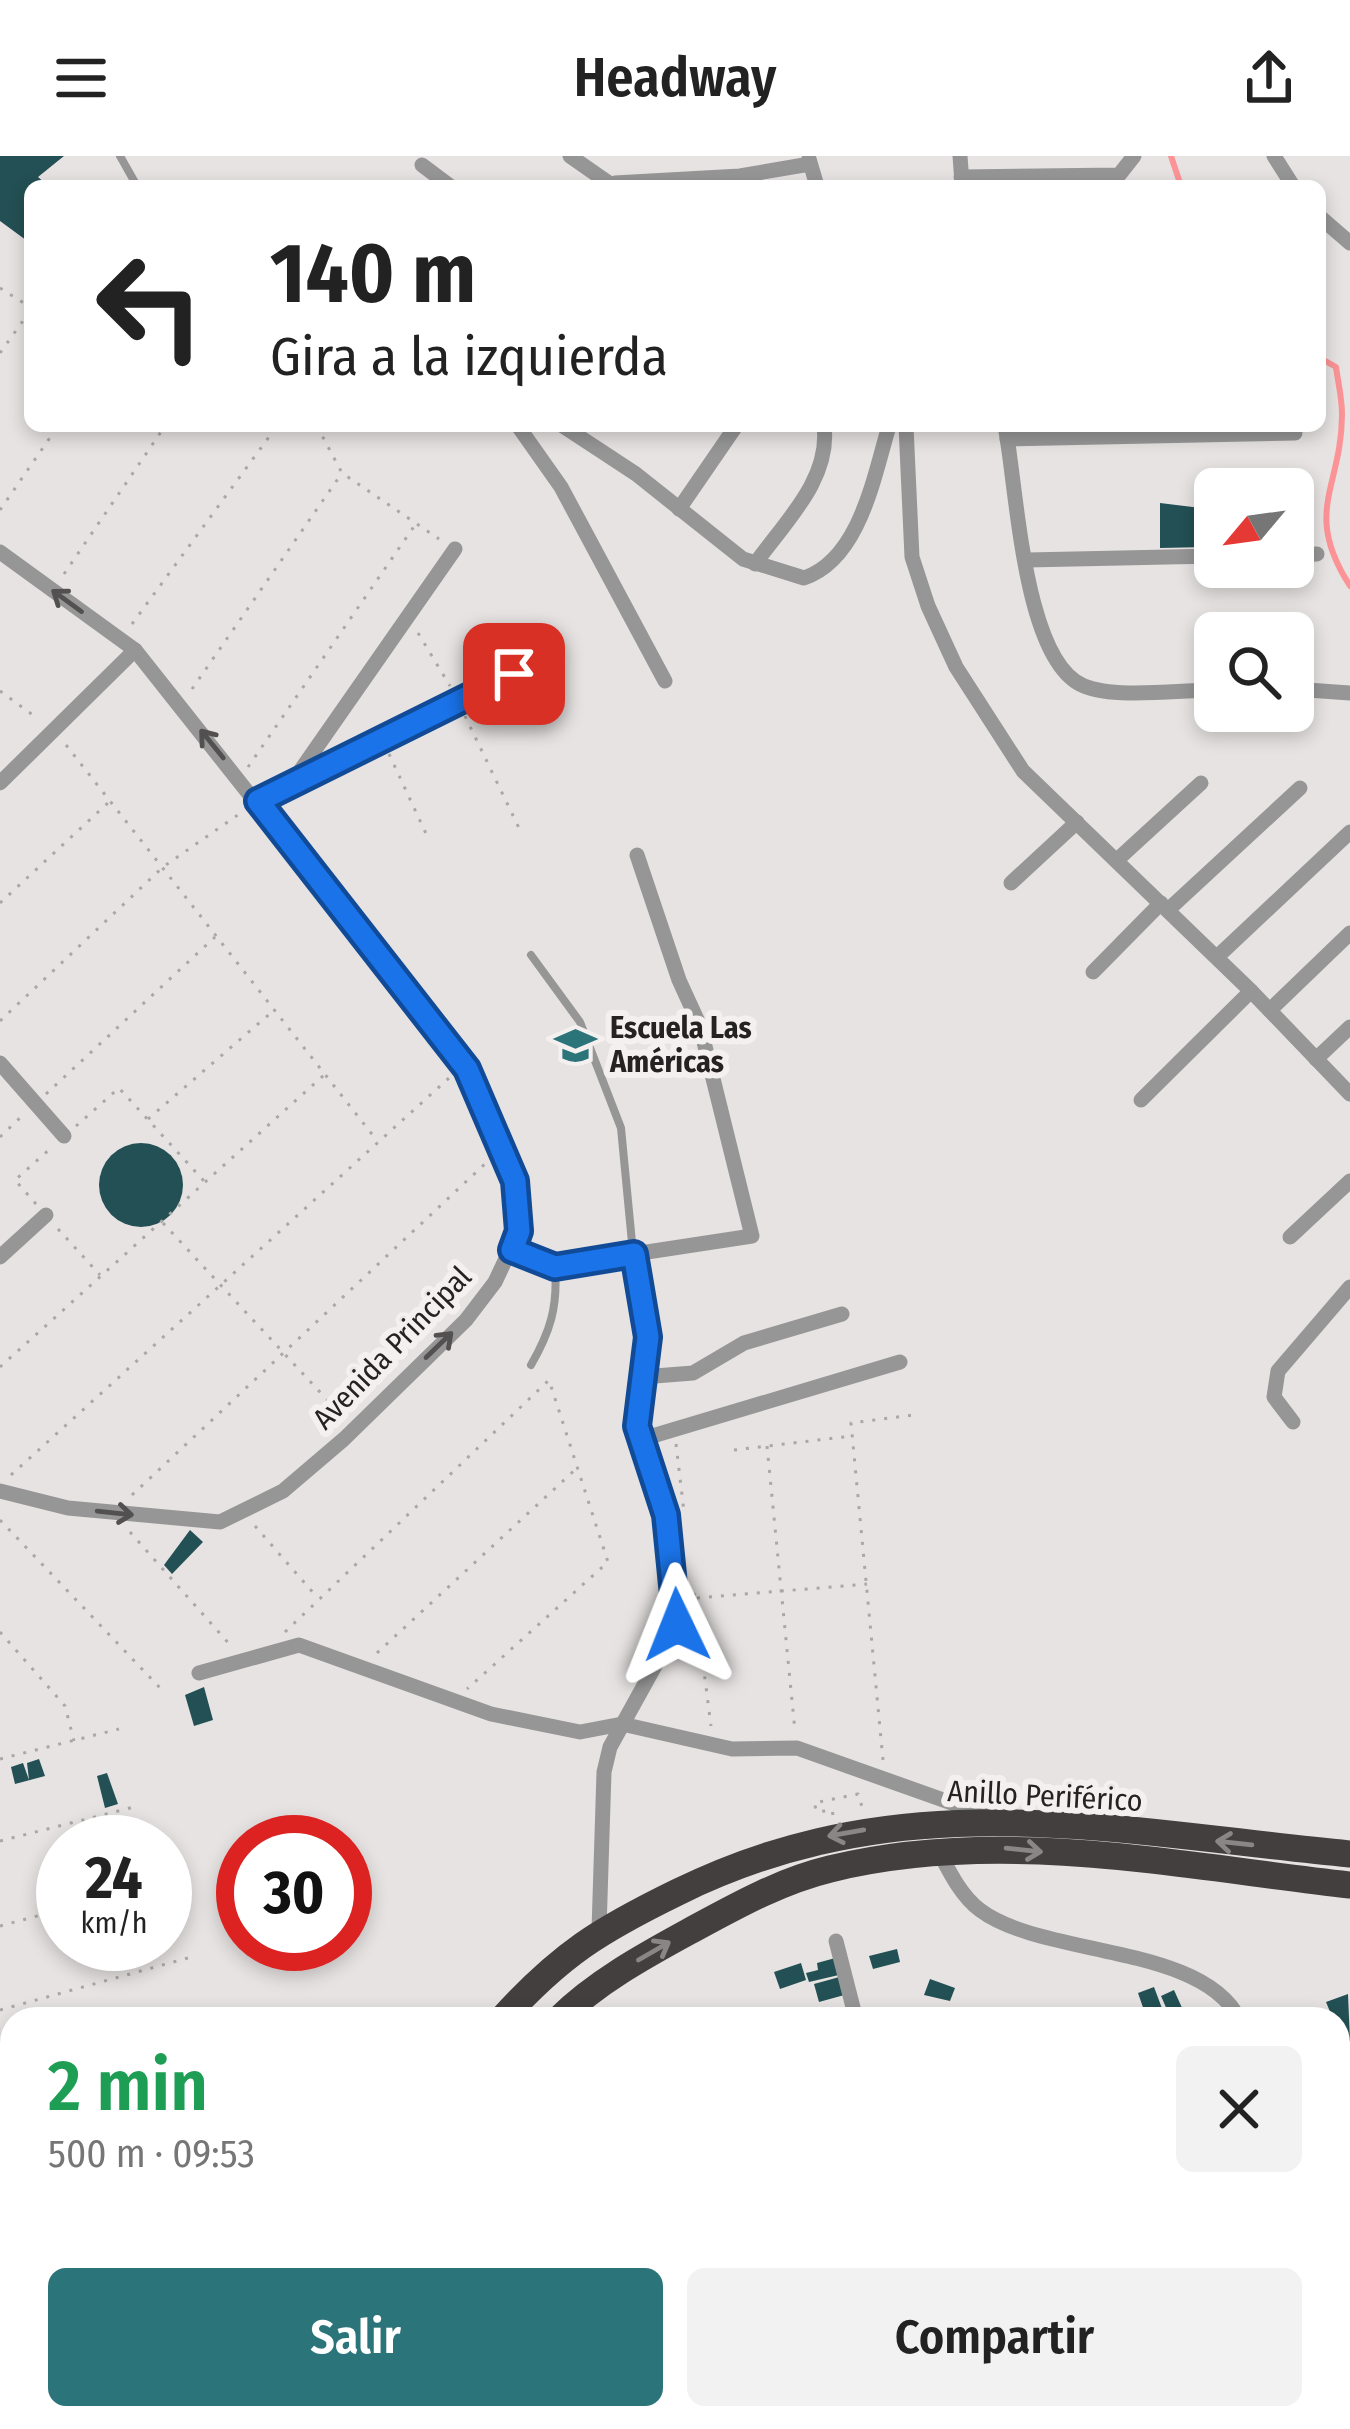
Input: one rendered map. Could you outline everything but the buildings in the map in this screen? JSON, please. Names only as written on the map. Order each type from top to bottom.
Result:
[{"type":"highway","name":"Anillo Periférico","points":[[514,2007],[598,1930],[733,1864],[821,1838],[927,1822],[1000,1820],[1350,1854]]},
{"type":"highway","name":"Anillo Periférico","points":[[576,2007],[642,1957],[782,1885],[828,1869],[938,1850],[1002,1848],[1350,1885]]},
{"type":"street","points":[[570,156],[606,180]]},
{"type":"street","points":[[1014,180],[1119,176],[1135,156]]},
{"type":"street","points":[[684,180],[740,176],[809,160]]},
{"type":"street","points":[[422,165],[442,180]]},
{"type":"street","points":[[1326,222],[1350,243]]},
{"type":"street","points":[[522,432],[561,487],[665,681]]},
{"type":"street","points":[[572,432],[622,463],[755,564],[804,578],[828,566],[866,501],[888,432]]},
{"type":"street","points":[[679,509],[732,432]]},
{"type":"street","points":[[755,564],[813,482],[825,458],[824,432]]},
{"type":"street","points":[[906,432],[912,557],[928,606],[956,667],[1023,771],[1217,957],[1350,1094]]},
{"type":"street","points":[[1194,689],[1084,686],[1058,667],[1040,631],[1006,432],[1294,434]]},
{"type":"street","points":[[292,784],[455,549]]},
{"type":"street","name":"Avenida Principal","points":[[0,552],[135,650],[464,1065],[515,1181],[519,1231],[496,1282],[466,1319],[355,1429],[283,1491],[220,1522],[113,1514],[0,1488]]},
{"type":"street","points":[[1027,560],[1194,556]]},
{"type":"street","points":[[0,783],[135,650]]},
{"type":"street","points":[[258,801],[514,674]]},
{"type":"street","points":[[1314,690],[1350,693]]},
{"type":"street","points":[[1118,860],[1201,783]]},
{"type":"street","points":[[1093,972],[1300,788]]},
{"type":"street","points":[[1011,883],[1078,822]]},
{"type":"street","points":[[1217,957],[1350,832]]},
{"type":"street","points":[[512,1250],[555,1267],[752,1236],[700,1026],[679,980],[637,855]]},
{"type":"street","points":[[1270,1010],[1350,933]]},
{"type":"street","points":[[1141,1100],[1251,992]]},
{"type":"street","points":[[1316,1059],[1350,1027]]},
{"type":"street","points":[[0,1063],[64,1136]]},
{"type":"street","points":[[1290,1237],[1350,1180]]},
{"type":"street","points":[[0,1257],[46,1215]]},
{"type":"street","points":[[598,1930],[604,1772],[622,1724],[670,1644],[677,1600],[666,1515],[639,1440],[648,1337],[634,1254]]},
{"type":"street","points":[[1293,1422],[1274,1396],[1278,1371],[1350,1287]]},
{"type":"street","points":[[642,1377],[693,1372],[744,1343],[842,1314]]},
{"type":"street","points":[[639,1440],[900,1362]]},
{"type":"street","points":[[199,1673],[299,1645],[453,1702],[580,1732],[622,1724],[732,1749],[797,1748],[1000,1820]]},
{"type":"street","points":[[938,1850],[953,1880],[977,1909],[1010,1928],[1152,1961],[1214,1992],[1229,2007]]},
{"type":"street","points":[[836,1940],[853,2007]]},
{"type":"lane","points":[[531,955],[580,1022],[621,1128],[634,1254]]},
{"type":"lane","points":[[531,1365],[550,1333],[557,1300],[555,1267]]},
{"type":"path","points":[[0,353],[24,318]]},
{"type":"path","points":[[0,510],[54,432]]},
{"type":"path","points":[[53,591],[161,432]]},
{"type":"path","points":[[120,640],[273,432]]},
{"type":"path","points":[[320,432],[342,473],[455,549]]},
{"type":"path","points":[[180,706],[342,473]]},
{"type":"path","points":[[240,778],[415,525]]},
{"type":"path","points":[[403,620],[424,638],[519,828]]},
{"type":"path","points":[[0,691],[55,732],[377,1141]]},
{"type":"path","points":[[382,740],[429,840]]},
{"type":"path","points":[[0,903],[111,800]]},
{"type":"path","points":[[0,1021],[164,867],[258,801]]},
{"type":"path","points":[[0,1137],[217,936]]},
{"type":"path","points":[[147,1120],[274,1010]]},
{"type":"path","points":[[0,1488],[464,1065]]},
{"type":"path","points":[[0,1367],[325,1074]]},
{"type":"path","points":[[101,1276],[15,1180],[64,1136],[119,1088],[206,1182]]},
{"type":"path","points":[[244,1661],[113,1514],[501,1149]]},
{"type":"path","points":[[162,1222],[355,1429]]},
{"type":"path","points":[[262,1655],[549,1380],[608,1562],[453,1702]]},
{"type":"path","points":[[884,1777],[851,1423],[913,1415]]},
{"type":"path","points":[[734,1450],[853,1436]]},
{"type":"path","points":[[767,1446],[797,1748]]},
{"type":"path","points":[[363,1666],[578,1468]]},
{"type":"path","points":[[242,1511],[318,1598]]},
{"type":"path","points":[[0,1520],[162,1690]]},
{"type":"path","points":[[677,1600],[868,1584]]},
{"type":"path","points":[[0,1632],[65,1706],[74,1741]]},
{"type":"path","points":[[0,1759],[119,1729]]},
{"type":"path","points":[[832,1810],[817,1812],[814,1803],[858,1794]]},
{"type":"path","points":[[0,1841],[138,1806]]},
{"type":"path","points":[[0,1926],[36,1916]]},
{"type":"path","points":[[11,2007],[195,1956]]},
{"type":"waterway","points":[[1171,156],[1179,180]]},
{"type":"waterway","points":[[1326,361],[1336,367],[1342,414],[1328,500],[1328,538],[1350,586]]},
{"type":"place","name":"Escuela Las Américas","points":[[576,1045]]},
{"type":"route","points":[[514,674],[258,801],[467,1069],[515,1181],[519,1231],[512,1250],[555,1267],[634,1254],[648,1337],[637,1426],[666,1515],[677,1625]]}]
